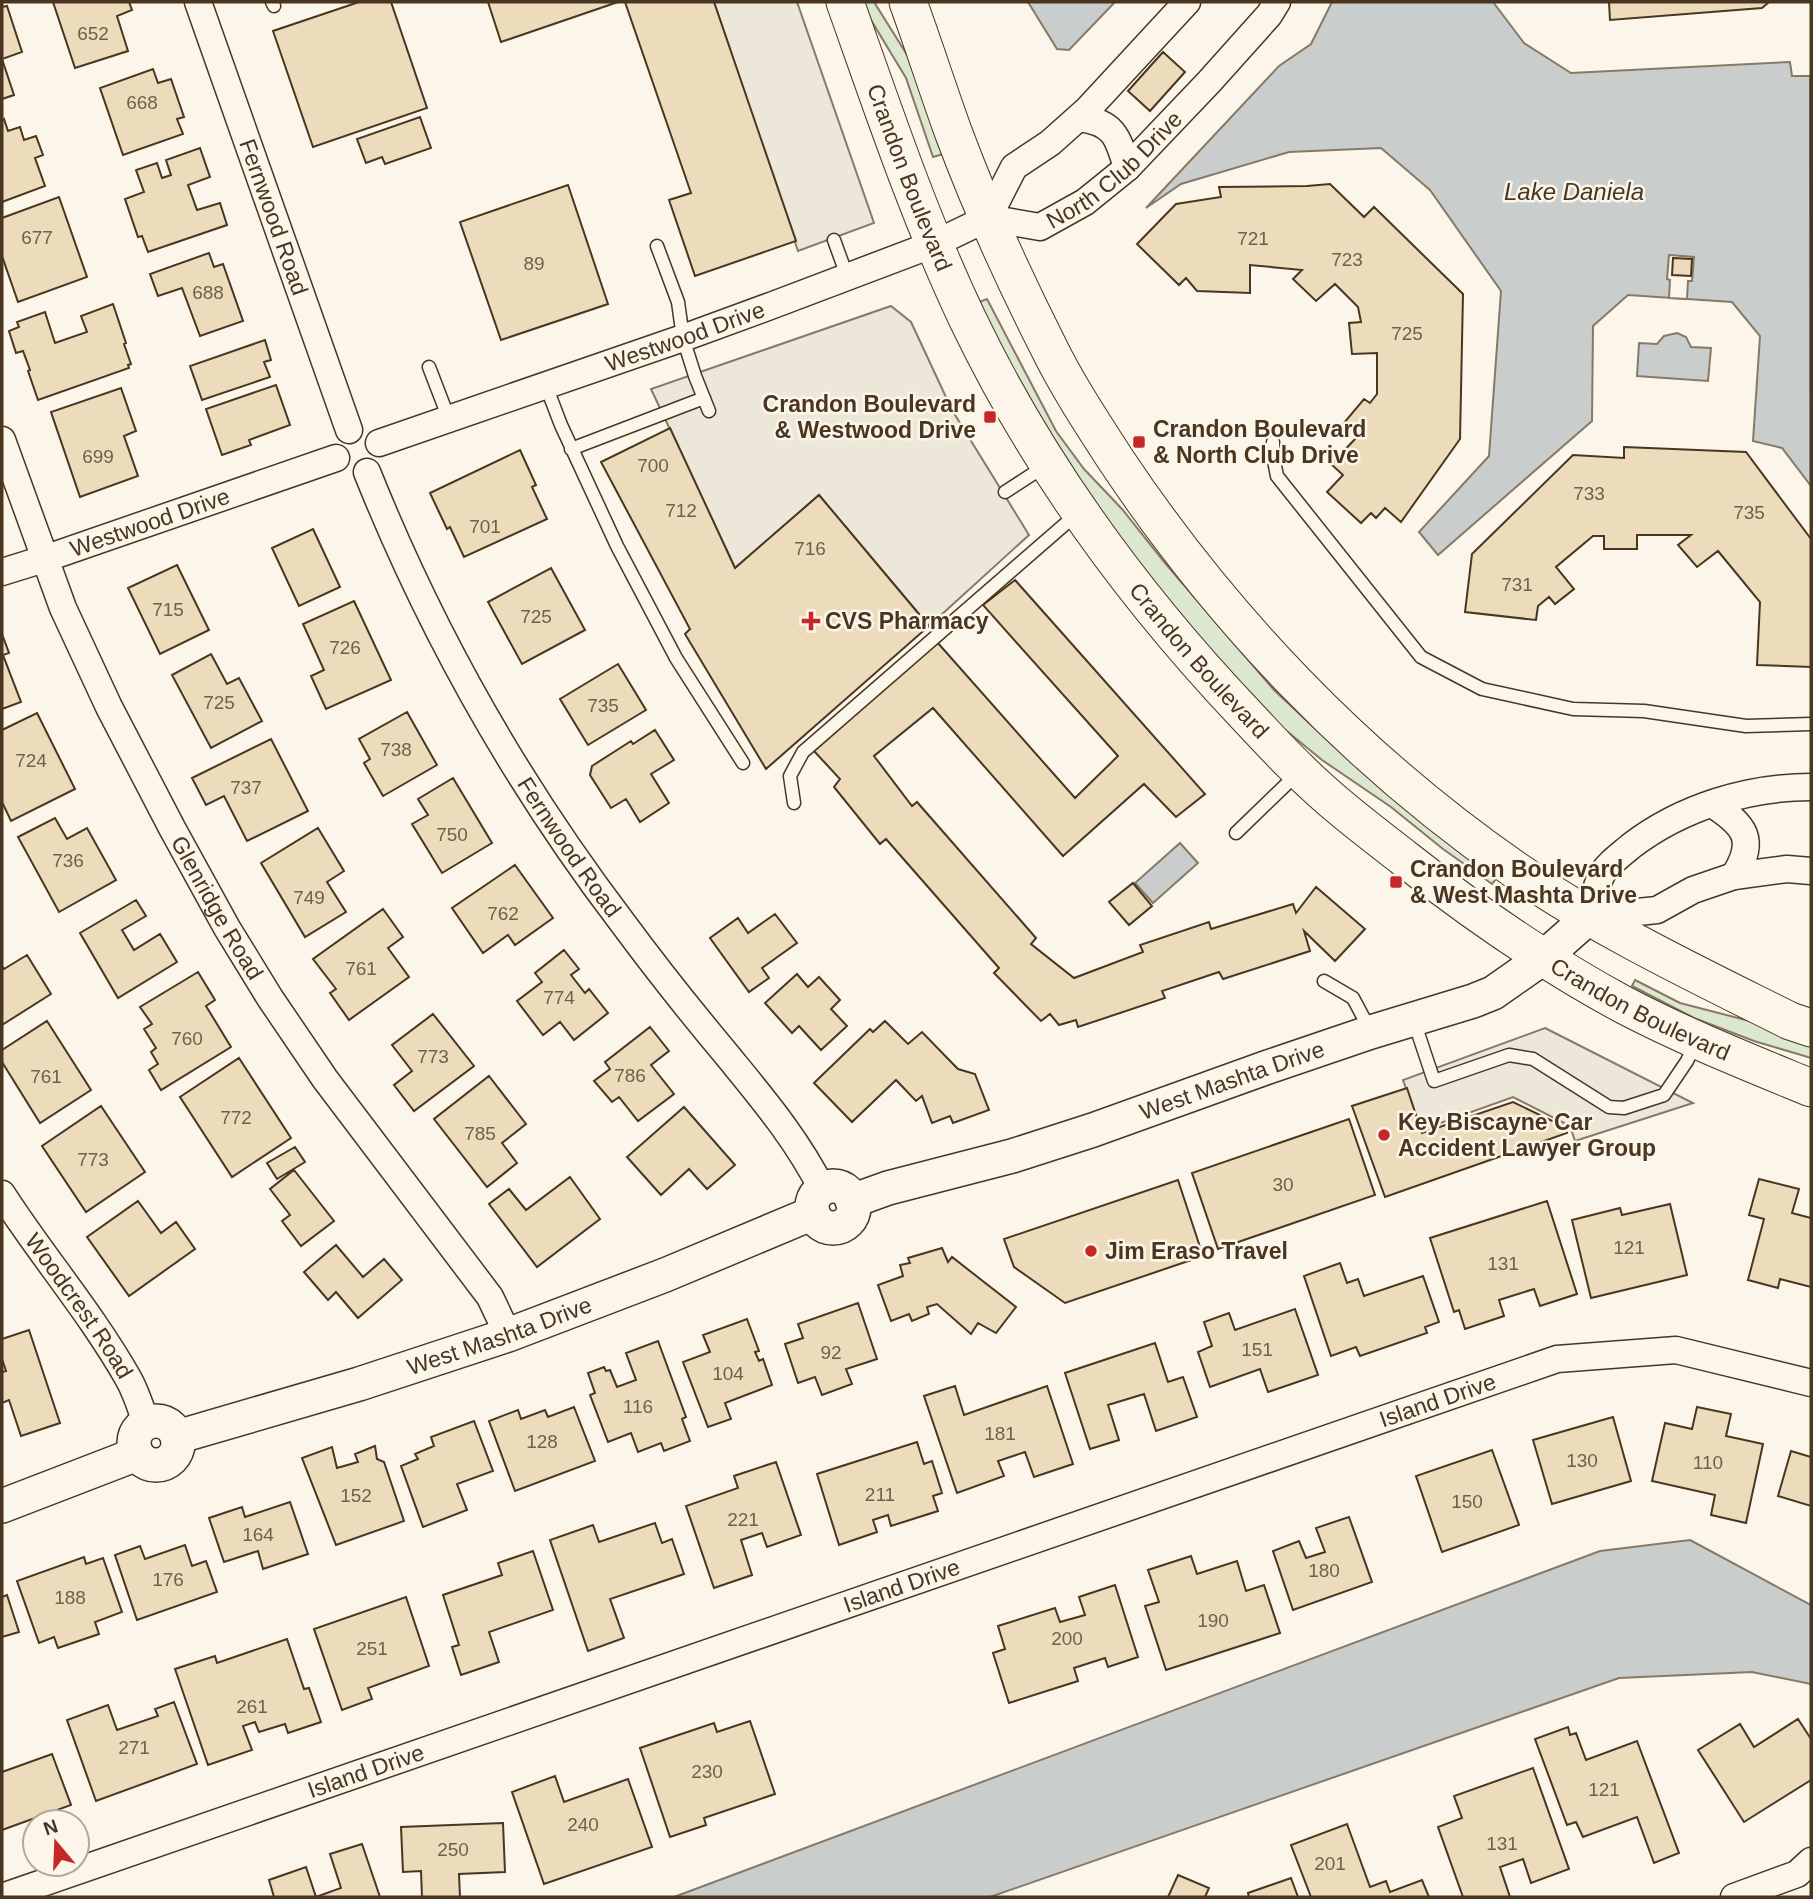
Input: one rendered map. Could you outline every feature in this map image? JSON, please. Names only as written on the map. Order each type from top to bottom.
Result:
[{"type":"main road","name":"Crandon Boulevard","points":[[845,2],[907,177],[934,244],[990,362],[1048,464],[1079,511],[1140,595],[1210,677],[1300,771],[1367,829],[1445,890],[1544,958],[1624,1004],[1697,1041],[1811,1088]]},
{"type":"main road","points":[[908,2],[954,134],[988,218],[1048,347],[1085,413],[1140,495],[1212,591],[1272,660],[1350,737],[1430,806],[1514,869],[1589,917],[1667,959],[1790,1021],[1811,1028]]},
{"type":"street","name":"Fernwood Road","points":[[198,2],[349,430]]},
{"type":"street","points":[[988,218],[1014,167],[1050,143],[1079,118],[1187,2]]},
{"type":"street","name":"North Club Drive","points":[[988,218],[1040,228],[1084,202],[1127,167],[1209,82],[1269,15],[1277,2]]},
{"type":"street","points":[[1079,118],[1096,120],[1109,128],[1121,145],[1127,167]]},
{"type":"street","name":"Westwood Drive","points":[[379,443],[683,338],[934,244],[988,218]]},
{"type":"street","points":[[362,428],[371,431],[379,443],[380,457],[375,466],[367,472],[357,474],[346,471],[338,464],[334,453],[342,433],[349,430],[362,428]]},
{"type":"street","name":"Glenridge Road","points":[[2,440],[63,608],[109,707],[227,928],[325,1079],[490,1297],[508,1335]]},
{"type":"street","name":"Westwood Drive","points":[[2,572],[337,458]]},
{"type":"street","name":"Fernwood Road","points":[[367,472],[413,580],[495,735],[565,843],[621,921],[804,1154],[829,1201]]},
{"type":"street","points":[[1811,787],[1786,787],[1747,794],[1683,814],[1650,832],[1622,853],[1602,874],[1589,917],[1657,910],[1693,890],[1734,876],[1787,869],[1811,871]]},
{"type":"street","points":[[1712,804],[1728,814],[1746,840],[1745,859],[1734,876]]},
{"type":"street","name":"West Mashta Drive","points":[[142,1439],[140,1459],[148,1464],[165,1463],[173,1458],[177,1450],[177,1437],[359,1384],[508,1335],[665,1275],[829,1201],[1012,1156],[1371,1032],[1413,1021],[1493,993],[1544,958],[1589,917]]},
{"type":"street","name":"Woodcrest Road","points":[[2,1194],[129,1379],[142,1439]]},
{"type":"street","name":"Island Drive","points":[[2,1897],[1557,1360],[1676,1350],[1811,1383]]},
{"type":"street","points":[[2,1506],[142,1439]]},
{"type":"street","points":[[1734,1897],[1797,1874],[1811,1861]]},
{"type":"lane","points":[[834,240],[847,276]]},
{"type":"lane","points":[[571,449],[706,405],[683,338],[678,302],[657,246]]},
{"type":"lane","points":[[429,367],[449,419]]},
{"type":"lane","points":[[547,386],[571,449],[617,546],[676,658],[743,764]]},
{"type":"lane","points":[[1273,442],[1277,476],[1421,657],[1482,689],[1573,709],[1644,711],[1746,726],[1811,724]]},
{"type":"lane","points":[[1005,492],[1048,464]]},
{"type":"lane","points":[[794,803],[790,776],[803,752],[1079,511]]},
{"type":"lane","points":[[1236,833],[1300,771]]},
{"type":"lane","points":[[1324,981],[1353,998],[1371,1032]]},
{"type":"lane","points":[[1413,1021],[1434,1081],[1509,1055],[1533,1059],[1609,1107],[1624,1108],[1664,1095],[1697,1041]]},
{"type":"green space","points":[[864,2],[874,2],[914,66],[943,154],[933,157],[906,78],[871,20]]},
{"type":"green space","points":[[987,299],[1056,431],[1084,469],[1122,509],[1274,690],[1339,751],[1497,878],[1492,884],[1391,807],[1322,760],[1272,719],[1208,650],[1129,552],[1052,439],[1004,356],[979,302]]},
{"type":"green space","points":[[1635,980],[1680,1003],[1765,1025],[1811,1043],[1811,1058],[1754,1041],[1694,1018],[1632,986]]},
{"type":"shaded area","points":[[714,2],[797,2],[874,223],[798,251]]},
{"type":"shaded area","points":[[891,306],[911,322],[952,410],[1029,535],[929,626],[819,495],[735,568],[651,389]]},
{"type":"shaded area","points":[[1545,1028],[1693,1103],[1575,1141],[1570,1126],[1513,1097],[1421,1130],[1403,1080]]},
{"type":"water","points":[[1028,2],[1115,2],[1069,50],[1057,49]]},
{"type":"water","name":"Lake Daniela","points":[[1332,2],[1493,2],[1524,43],[1571,73],[1790,62],[1792,76],[1810,76],[1811,486],[1782,448],[1753,441],[1760,336],[1732,302],[1628,295],[1593,326],[1592,421],[1438,555],[1419,532],[1489,456],[1501,291],[1430,190],[1381,148],[1289,152],[1181,184],[1146,208],[1279,66],[1311,44]]},
{"type":"water","points":[[1677,333],[1686,337],[1691,347],[1711,348],[1708,381],[1637,376],[1639,343],[1657,344],[1664,336]]},
{"type":"water","points":[[1180,843],[1198,863],[1153,903],[1135,883]]},
{"type":"water","points":[[1690,1540],[1811,1605],[1811,1684],[1752,1672],[1619,1678],[990,1897],[674,1897],[1600,1551]]},
{"type":"pier","points":[[1669,255],[1694,257],[1687,299],[1669,298]]},
{"type":"building","points":[[53,2],[129,2],[132,10],[117,16],[128,51],[75,68]]},
{"type":"building","points":[[359,2],[391,2],[427,108],[313,147],[273,31]]},
{"type":"building","points":[[488,2],[618,2],[501,42]]},
{"type":"building","points":[[625,2],[714,2],[796,241],[695,276],[669,200],[691,193]]},
{"type":"building","points":[[1609,2],[1769,2],[1762,8],[1610,20]]},
{"type":"building","points":[[7,6],[22,52],[2,59],[2,7]]},
{"type":"building","points":[[1163,52],[1185,72],[1150,111],[1128,91]]},
{"type":"building","points":[[2,59],[14,95],[2,99]]},
{"type":"building","points":[[153,69],[158,83],[171,79],[184,117],[177,119],[183,134],[123,155],[100,88]]},
{"type":"building","points":[[420,117],[431,148],[385,164],[382,157],[366,163],[357,139]]},
{"type":"building","points":[[4,119],[8,131],[20,127],[24,140],[36,136],[43,155],[35,158],[45,186],[2,202],[2,120]]},
{"type":"building","points":[[200,148],[210,177],[188,185],[197,210],[220,203],[227,225],[148,252],[142,236],[138,237],[125,199],[144,192],[136,170],[157,163],[162,178],[171,175],[166,160]]},
{"type":"building","points":[[1330,184],[1364,217],[1374,207],[1463,294],[1460,439],[1401,522],[1385,508],[1376,518],[1371,513],[1361,523],[1327,492],[1343,475],[1331,464],[1358,436],[1343,424],[1364,399],[1370,403],[1377,394],[1377,353],[1352,354],[1349,323],[1361,322],[1358,307],[1335,284],[1316,301],[1293,279],[1302,270],[1250,265],[1250,293],[1197,291],[1186,278],[1179,285],[1137,244],[1176,204],[1221,197],[1219,187]]},
{"type":"building","points":[[568,185],[608,304],[501,340],[460,222]]},
{"type":"building","points":[[59,197],[87,277],[18,302],[2,256],[2,218]]},
{"type":"building","points":[[209,253],[214,267],[223,264],[243,321],[200,336],[182,288],[158,296],[150,274]]},
{"type":"building","points":[[1673,258],[1692,259],[1691,276],[1672,275]]},
{"type":"building","points":[[113,304],[126,343],[124,344],[131,364],[128,365],[129,368],[38,400],[23,351],[16,353],[9,331],[19,327],[17,322],[45,312],[55,343],[87,332],[81,316]]},
{"type":"building","points":[[265,340],[271,360],[264,362],[270,377],[202,400],[190,366]]},
{"type":"building","points":[[276,385],[290,425],[249,440],[251,445],[222,455],[206,409]]},
{"type":"building","points":[[121,388],[136,431],[124,436],[138,476],[80,497],[51,412]]},
{"type":"building","points":[[670,428],[735,568],[819,495],[929,626],[766,769],[685,634],[690,629],[601,462]]},
{"type":"building","points":[[1624,447],[1746,452],[1811,539],[1811,667],[1757,665],[1760,602],[1718,551],[1697,567],[1678,545],[1691,535],[1637,535],[1637,549],[1604,549],[1604,536],[1593,536],[1556,567],[1574,589],[1555,604],[1549,597],[1538,606],[1536,620],[1465,612],[1472,554],[1573,455],[1624,458]]},
{"type":"building","points":[[520,450],[536,485],[532,487],[547,519],[464,557],[430,493]]},
{"type":"building","points":[[313,529],[340,587],[299,606],[272,548]]},
{"type":"building","points":[[177,565],[209,630],[160,654],[128,588]]},
{"type":"building","points":[[551,568],[585,630],[522,664],[488,602]]},
{"type":"building","points":[[1015,580],[1205,794],[1176,817],[1144,784],[1063,856],[933,708],[874,756],[912,806],[917,802],[1036,938],[1031,944],[1074,978],[1143,952],[1140,945],[1209,922],[1211,929],[1293,904],[1296,913],[1316,887],[1365,929],[1335,961],[1304,931],[1310,951],[1223,979],[1219,972],[1162,991],[1165,998],[1078,1027],[1076,1020],[1059,1025],[1050,1014],[1041,1021],[994,973],[999,968],[886,839],[880,844],[834,787],[840,779],[814,751],[937,642],[1075,798],[1118,756],[983,605]]},
{"type":"building","points":[[354,601],[391,680],[326,709],[311,676],[324,670],[303,624]]},
{"type":"building","points":[[2,634],[9,653],[3,655],[21,702],[2,709]]},
{"type":"building","points":[[211,654],[227,684],[239,678],[262,721],[211,748],[172,675]]},
{"type":"building","points":[[618,664],[646,710],[588,745],[560,699]]},
{"type":"building","points":[[407,712],[437,765],[383,796],[364,763],[370,759],[359,739]]},
{"type":"building","points":[[37,713],[75,789],[11,821],[2,802],[2,730]]},
{"type":"building","points":[[655,730],[674,760],[651,774],[669,803],[640,822],[626,799],[611,808],[590,775],[592,766],[631,741],[633,744]]},
{"type":"building","points":[[271,739],[308,811],[247,841],[224,796],[206,805],[192,778]]},
{"type":"building","points":[[453,778],[492,843],[442,873],[412,824],[428,815],[418,799]]},
{"type":"building","points":[[55,818],[67,839],[87,828],[116,880],[59,912],[18,837]]},
{"type":"building","points":[[318,828],[344,871],[327,882],[346,912],[305,937],[261,863]]},
{"type":"building","points":[[515,865],[553,918],[515,945],[508,935],[483,953],[452,908]]},
{"type":"building","points":[[1133,883],[1152,906],[1129,925],[1109,902]]},
{"type":"building","points":[[136,900],[146,916],[122,930],[134,950],[160,934],[177,962],[118,998],[80,933]]},
{"type":"building","points":[[383,909],[403,937],[388,948],[409,977],[349,1020],[330,993],[336,989],[313,959]]},
{"type":"building","points":[[775,914],[797,943],[762,968],[769,978],[749,992],[710,938],[738,918],[748,933]]},
{"type":"building","points":[[564,950],[579,969],[571,975],[585,993],[589,989],[608,1013],[574,1040],[560,1022],[543,1035],[517,1001],[542,982],[535,973]]},
{"type":"building","points":[[27,955],[51,994],[2,1025],[2,966],[4,969]]},
{"type":"building","points":[[198,972],[215,1000],[206,1006],[231,1047],[161,1090],[149,1070],[158,1064],[151,1052],[156,1048],[144,1029],[152,1024],[140,1007]]},
{"type":"building","points":[[797,974],[808,987],[819,977],[840,1000],[831,1009],[847,1026],[821,1050],[799,1026],[792,1033],[765,1003]]},
{"type":"building","points":[[433,1014],[474,1066],[414,1111],[394,1085],[412,1071],[392,1045]]},
{"type":"building","points":[[47,1021],[91,1090],[40,1123],[2,1062],[2,1050]]},
{"type":"building","points":[[885,1021],[908,1044],[922,1032],[958,1069],[975,1074],[989,1110],[953,1123],[950,1116],[932,1123],[922,1096],[916,1101],[896,1080],[852,1122],[814,1083],[870,1029],[873,1032]]},
{"type":"building","points":[[650,1027],[669,1051],[651,1065],[674,1094],[638,1121],[619,1097],[612,1102],[594,1081],[610,1069],[605,1062]]},
{"type":"building","points":[[239,1058],[291,1138],[232,1177],[180,1097]]},
{"type":"building","points":[[489,1076],[526,1124],[502,1143],[517,1163],[487,1187],[434,1119]]},
{"type":"building","points":[[1407,1088],[1422,1133],[1513,1102],[1565,1127],[1567,1133],[1385,1197],[1352,1106]]},
{"type":"building","points":[[101,1106],[145,1172],[86,1212],[42,1146]]},
{"type":"building","points":[[684,1107],[735,1165],[707,1189],[689,1169],[661,1195],[627,1157]]},
{"type":"building","points":[[1349,1119],[1375,1195],[1218,1249],[1192,1173]]},
{"type":"building","points":[[295,1147],[305,1162],[277,1179],[267,1163]]},
{"type":"building","points":[[294,1170],[334,1221],[301,1246],[282,1221],[290,1215],[270,1189]]},
{"type":"building","points":[[570,1177],[600,1219],[537,1267],[489,1204],[509,1189],[526,1210]]},
{"type":"building","points":[[1759,1179],[1799,1189],[1792,1213],[1811,1218],[1811,1287],[1780,1279],[1778,1288],[1748,1280],[1764,1219],[1749,1215]]},
{"type":"building","points":[[1178,1180],[1203,1256],[1065,1303],[1014,1267],[1004,1239]]},
{"type":"building","points":[[138,1201],[161,1233],[176,1222],[195,1249],[129,1296],[87,1237]]},
{"type":"building","points":[[1547,1201],[1577,1294],[1540,1306],[1534,1289],[1499,1300],[1504,1316],[1465,1329],[1459,1310],[1454,1312],[1430,1238]]},
{"type":"building","points":[[1670,1204],[1687,1275],[1591,1298],[1572,1220],[1620,1208],[1622,1215]]},
{"type":"building","points":[[336,1245],[363,1277],[384,1259],[402,1280],[358,1318],[336,1292],[328,1300],[304,1272]]},
{"type":"building","points":[[942,1248],[948,1262],[952,1257],[1016,1307],[996,1333],[978,1323],[971,1334],[937,1304],[927,1307],[929,1314],[912,1321],[909,1314],[891,1321],[878,1285],[903,1276],[900,1265],[910,1263],[908,1258]]},
{"type":"building","points":[[1340,1263],[1347,1283],[1358,1279],[1364,1296],[1423,1276],[1439,1322],[1425,1327],[1427,1333],[1360,1356],[1356,1347],[1331,1356],[1304,1276]]},
{"type":"building","points":[[858,1303],[877,1359],[846,1369],[852,1384],[822,1395],[815,1377],[798,1383],[785,1344],[803,1338],[798,1324]]},
{"type":"building","points":[[1295,1309],[1318,1375],[1268,1392],[1260,1369],[1210,1387],[1198,1352],[1212,1346],[1204,1322],[1229,1313],[1235,1330]]},
{"type":"building","points":[[747,1319],[759,1351],[755,1352],[759,1361],[763,1359],[772,1385],[725,1403],[731,1419],[708,1427],[683,1362],[710,1352],[703,1335]]},
{"type":"building","points":[[29,1330],[60,1423],[21,1436],[9,1400],[2,1403],[2,1372],[6,1371],[2,1359],[2,1339]]},
{"type":"building","points":[[658,1341],[686,1417],[682,1419],[690,1441],[664,1451],[661,1443],[638,1452],[631,1433],[608,1442],[590,1395],[595,1393],[588,1373],[604,1367],[606,1371],[610,1370],[617,1387],[636,1380],[626,1353]]},
{"type":"building","points":[[1155,1343],[1168,1382],[1183,1377],[1197,1417],[1156,1431],[1144,1394],[1108,1405],[1119,1440],[1090,1449],[1065,1373]]},
{"type":"building","points":[[955,1386],[964,1415],[1047,1386],[1073,1464],[1034,1477],[1025,1452],[998,1461],[1004,1476],[957,1493],[924,1396]]},
{"type":"building","points":[[574,1407],[595,1461],[515,1491],[489,1421],[518,1410],[521,1419],[545,1410],[548,1417]]},
{"type":"building","points":[[1697,1407],[1731,1414],[1726,1436],[1763,1444],[1746,1523],[1711,1515],[1715,1495],[1652,1481],[1665,1423],[1692,1429]]},
{"type":"building","points":[[1613,1417],[1631,1481],[1552,1504],[1533,1440]]},
{"type":"building","points":[[474,1421],[493,1471],[457,1484],[467,1510],[423,1527],[401,1466],[418,1459],[415,1454],[434,1446],[431,1437]]},
{"type":"building","points":[[917,1442],[924,1464],[932,1461],[942,1493],[933,1496],[938,1511],[891,1526],[888,1515],[873,1520],[877,1532],[839,1545],[817,1474]]},
{"type":"building","points":[[375,1446],[377,1459],[384,1462],[404,1521],[336,1545],[302,1458],[332,1447],[337,1468],[358,1462],[355,1454]]},
{"type":"building","points":[[1492,1450],[1519,1525],[1442,1552],[1416,1476]]},
{"type":"building","points":[[1791,1451],[1811,1457],[1811,1506],[1778,1496]]},
{"type":"building","points":[[776,1462],[801,1535],[767,1547],[762,1533],[741,1540],[752,1575],[714,1588],[686,1506],[738,1488],[734,1476]]},
{"type":"building","points":[[290,1502],[308,1554],[263,1569],[258,1551],[224,1562],[209,1518],[242,1507],[245,1517]]},
{"type":"building","points":[[1349,1517],[1372,1582],[1293,1610],[1273,1551],[1299,1541],[1306,1558],[1325,1552],[1316,1528]]},
{"type":"building","points":[[655,1523],[662,1543],[672,1539],[684,1574],[610,1599],[624,1638],[588,1651],[550,1540],[593,1525],[599,1542]]},
{"type":"building","points":[[185,1545],[192,1566],[206,1561],[217,1592],[137,1620],[115,1555],[140,1546],[145,1559]]},
{"type":"building","points":[[533,1551],[553,1610],[489,1632],[499,1662],[461,1675],[452,1647],[459,1645],[443,1595],[502,1575],[498,1563]]},
{"type":"building","points":[[1191,1556],[1197,1574],[1237,1561],[1246,1591],[1264,1585],[1280,1633],[1166,1670],[1145,1606],[1159,1602],[1148,1570]]},
{"type":"building","points":[[84,1557],[86,1564],[103,1558],[122,1612],[95,1622],[99,1634],[58,1648],[54,1637],[39,1643],[17,1581]]},
{"type":"building","points":[[1115,1585],[1138,1657],[1108,1667],[1105,1658],[1074,1668],[1078,1681],[1009,1703],[993,1653],[1005,1649],[998,1626],[1055,1608],[1060,1622],[1085,1615],[1079,1597]]},
{"type":"building","points":[[7,1595],[19,1632],[2,1637],[2,1597]]},
{"type":"building","points":[[406,1597],[429,1666],[368,1688],[372,1699],[342,1710],[314,1629]]},
{"type":"building","points":[[287,1639],[304,1689],[309,1688],[321,1722],[288,1733],[285,1724],[259,1732],[255,1722],[243,1726],[252,1750],[208,1765],[175,1669],[215,1656],[217,1663]]},
{"type":"building","points":[[174,1702],[197,1764],[96,1801],[67,1720],[108,1705],[117,1730],[158,1716],[155,1709]]},
{"type":"building","points":[[1798,1719],[1811,1739],[1811,1780],[1744,1822],[1698,1750],[1740,1724],[1754,1747]]},
{"type":"building","points":[[750,1721],[775,1794],[704,1818],[706,1825],[670,1837],[640,1748],[714,1723],[717,1732]]},
{"type":"building","points":[[1568,1727],[1570,1735],[1576,1733],[1586,1760],[1637,1741],[1679,1853],[1654,1863],[1637,1817],[1583,1837],[1576,1822],[1567,1825],[1535,1739]]},
{"type":"building","points":[[52,1754],[71,1805],[63,1808],[21,1808],[21,1823],[2,1830],[2,1772]]},
{"type":"building","points":[[1533,1768],[1569,1869],[1531,1883],[1523,1859],[1500,1867],[1510,1897],[1463,1897],[1438,1827],[1462,1818],[1454,1796]]},
{"type":"building","points":[[555,1776],[564,1802],[628,1779],[652,1847],[544,1884],[512,1792]]},
{"type":"building","points":[[503,1823],[505,1872],[459,1874],[460,1897],[422,1897],[421,1871],[403,1872],[401,1827]]},
{"type":"building","points":[[1347,1824],[1370,1887],[1386,1881],[1390,1892],[1422,1880],[1429,1897],[1311,1897],[1291,1845]]},
{"type":"building","points":[[362,1844],[380,1897],[316,1897],[341,1888],[330,1854]]},
{"type":"building","points":[[306,1867],[316,1897],[274,1897],[269,1880]]},
{"type":"building","points":[[1178,1875],[1209,1888],[1205,1897],[1168,1897]]},
{"type":"building","points":[[1291,1878],[1298,1897],[1249,1897],[1248,1893]]},
{"type":"place","name":"Crandon Boulevard & Westwood Drive","points":[[990,417]]},
{"type":"place","name":"Crandon Boulevard & North Club Drive","points":[[1139,442]]},
{"type":"place","name":"CVS Pharmacy","points":[[811,621]]},
{"type":"place","name":"Crandon Boulevard & West Mashta Drive","points":[[1396,882]]},
{"type":"place","name":"Key Biscayne Car Accident Lawyer Group","points":[[1384,1135]]},
{"type":"place","name":"Jim Eraso Travel","points":[[1091,1251]]}]
